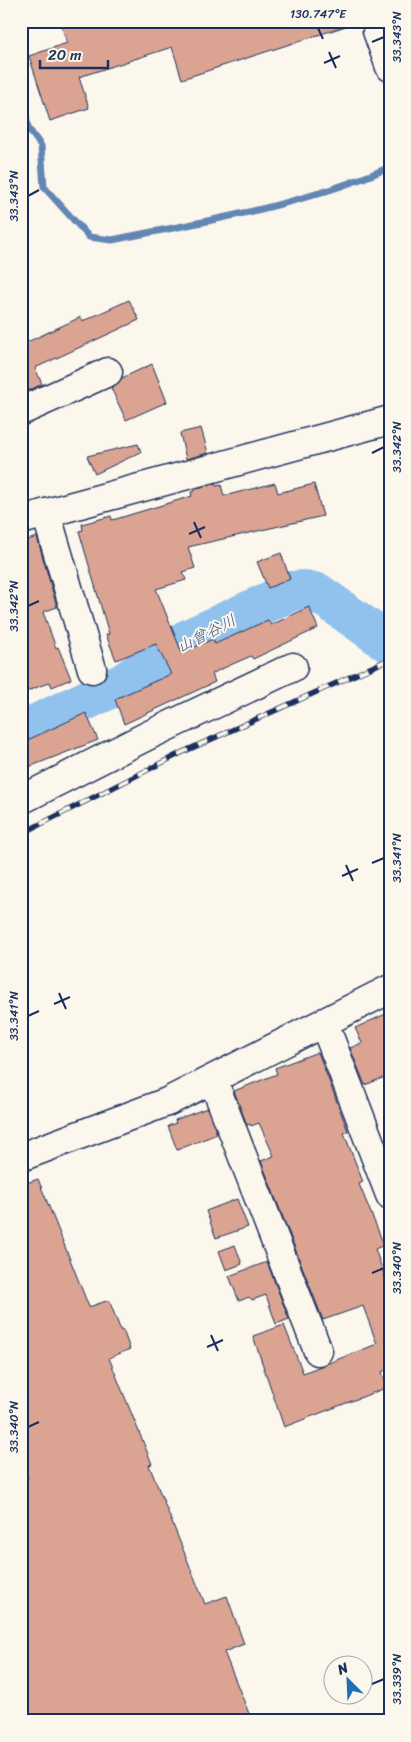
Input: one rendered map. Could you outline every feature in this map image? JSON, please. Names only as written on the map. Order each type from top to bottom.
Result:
[{"type":"street","points":[[380,21],[377,31],[390,67]]},
{"type":"street","points":[[21,411],[108,372]]},
{"type":"street","points":[[92,669],[34,516],[390,420]]},
{"type":"street","points":[[21,800],[147,736],[292,667]]},
{"type":"street","points":[[21,1158],[167,1102],[214,1080],[390,988]]},
{"type":"street","points":[[324,1023],[390,1195]]},
{"type":"street","points":[[214,1080],[318,1351]]},
{"type":"building","points":[[60,21],[348,21],[349,25],[182,79],[172,47],[79,77],[89,108],[50,121],[29,56],[67,43]]},
{"type":"building","points":[[129,300],[139,320],[35,368],[42,384],[26,392],[21,381],[21,335],[25,343],[81,317],[83,321]]},
{"type":"building","points":[[152,364],[167,402],[126,420],[111,388],[122,378]]},
{"type":"building","points":[[201,428],[208,453],[186,459],[180,433]]},
{"type":"building","points":[[138,444],[141,452],[95,474],[87,456]]},
{"type":"building","points":[[215,483],[216,486],[221,485],[224,496],[275,483],[278,493],[314,484],[323,516],[188,547],[195,568],[183,572],[186,580],[156,589],[182,653],[213,639],[215,644],[268,620],[271,625],[309,607],[318,628],[253,659],[251,656],[219,670],[212,674],[215,682],[124,724],[115,699],[171,674],[156,644],[116,660],[106,635],[109,634],[79,531],[83,530],[82,524],[111,516],[112,520],[116,519],[192,496],[191,492],[195,491],[194,489]]},
{"type":"building","points":[[37,537],[57,607],[43,612],[56,648],[58,647],[71,679],[52,687],[50,682],[21,694],[21,542]]},
{"type":"building","points":[[281,553],[290,579],[268,588],[257,562]]},
{"type":"building","points":[[86,713],[98,740],[21,770],[21,743]]},
{"type":"building","points":[[390,1012],[390,1075],[365,1085],[350,1048],[362,1043],[355,1028]]},
{"type":"building","points":[[318,1052],[348,1131],[344,1133],[363,1182],[359,1184],[384,1245],[375,1249],[390,1291],[390,1372],[386,1370],[382,1372],[388,1387],[284,1427],[253,1336],[284,1325],[303,1373],[377,1344],[363,1306],[323,1320],[261,1161],[274,1156],[259,1123],[251,1126],[250,1124],[247,1125],[234,1091],[277,1074],[275,1068]]},
{"type":"building","points":[[207,1108],[217,1134],[177,1150],[168,1126],[176,1123],[175,1120]]},
{"type":"building","points":[[38,1179],[89,1307],[109,1300],[121,1331],[123,1330],[130,1349],[109,1358],[152,1464],[149,1465],[205,1604],[227,1596],[244,1644],[224,1652],[252,1721],[21,1721],[21,1479],[28,1478],[21,1460],[21,1185]]},
{"type":"building","points":[[237,1199],[248,1227],[216,1238],[206,1211]]},
{"type":"building","points":[[235,1245],[242,1264],[226,1270],[219,1251]]},
{"type":"building","points":[[267,1262],[289,1319],[276,1324],[266,1295],[252,1300],[249,1297],[239,1301],[229,1276]]},
{"type":"waterway","points":[[21,84],[28,128],[41,146],[44,187],[89,237],[112,240],[253,211],[322,192],[390,167]]},
{"type":"waterway","name":"山曾谷川","points":[[21,731],[123,683],[186,640],[292,591],[305,590],[318,593],[390,644]]},
{"type":"railway","points":[[21,834],[183,752],[390,659]]}]
